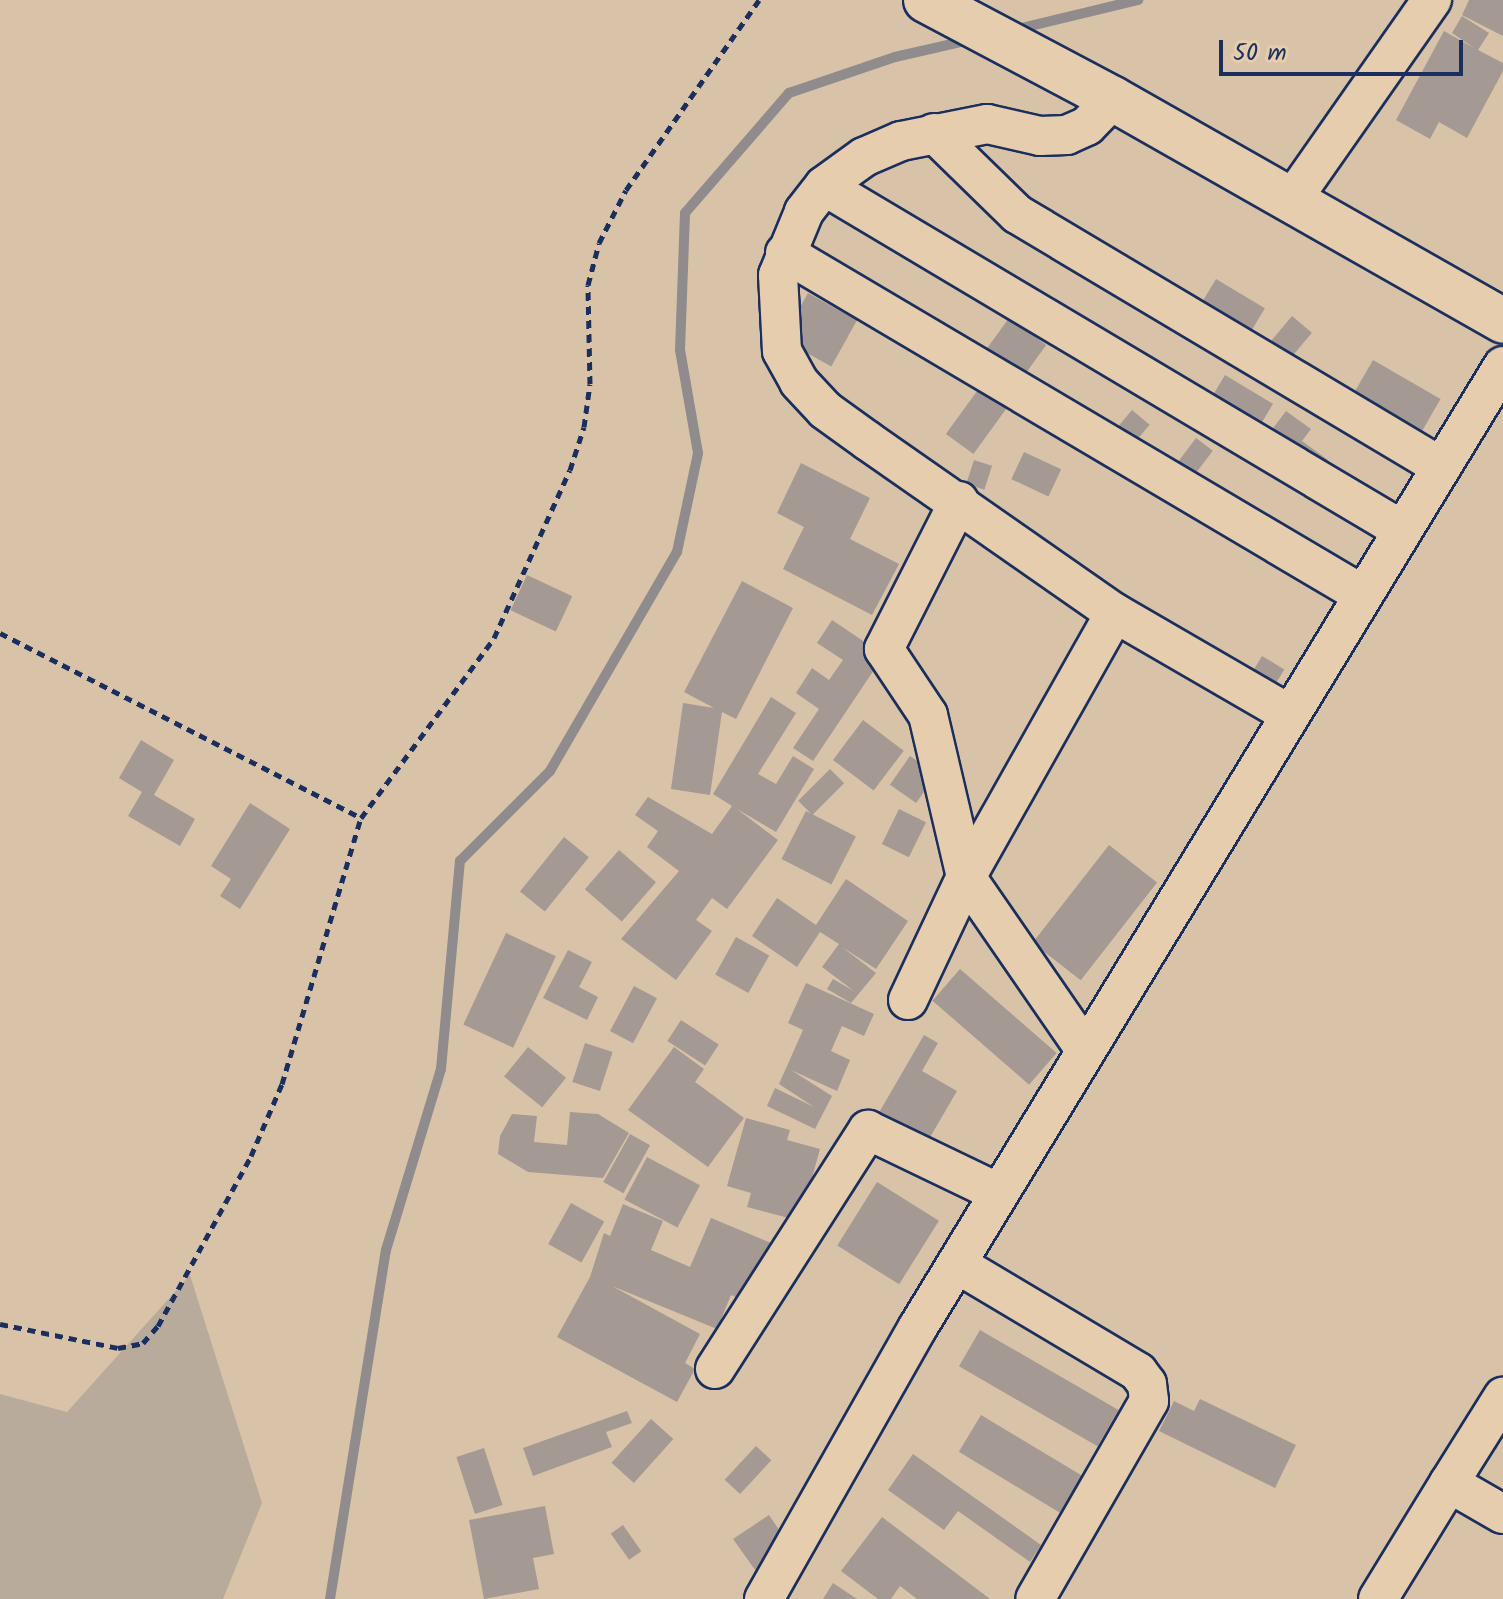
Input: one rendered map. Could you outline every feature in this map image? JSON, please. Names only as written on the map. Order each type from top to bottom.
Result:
[{"type":"street","points":[[1291,201],[1432,0]]},
{"type":"street","points":[[948,10],[1113,99],[1503,321]]},
{"type":"street","points":[[1113,99],[1087,126],[1067,135],[1040,136],[987,124],[934,133],[864,157],[824,186],[804,212],[778,275],[782,351],[799,382],[825,410],[1115,613],[1289,714]]},
{"type":"street","points":[[934,133],[1017,214],[1441,467]]},
{"type":"street","points":[[824,186],[1402,530]]},
{"type":"street","points":[[785,253],[1363,595]]},
{"type":"street","points":[[764,1599],[999,1193],[1503,366]]},
{"type":"street","points":[[959,501],[884,649],[928,715],[966,877],[1086,1051]]},
{"type":"street","points":[[908,1000],[966,877],[1115,613]]},
{"type":"street","points":[[715,1369],[868,1130],[999,1193]]},
{"type":"street","points":[[957,1264],[1138,1372],[1147,1384],[1149,1401],[1035,1599]]},
{"type":"street","points":[[1378,1599],[1503,1397]]},
{"type":"street","points":[[1449,1483],[1503,1514]]},
{"type":"path","points":[[0,1324],[118,1348],[143,1343],[158,1326],[251,1156],[282,1084],[361,818],[494,638],[570,470],[584,427],[590,384],[588,285],[599,243],[626,190],[759,0]]},
{"type":"path","points":[[0,633],[361,818]]},
{"type":"shaded area","points":[[190,1275],[262,1503],[223,1599],[0,1599],[0,1394],[67,1412]]},
{"type":"building","points":[[1469,0],[1503,0],[1503,36],[1462,15]]},
{"type":"building","points":[[1462,16],[1489,33],[1478,50],[1503,63],[1503,71],[1467,138],[1439,122],[1430,139],[1396,120],[1444,31],[1474,48],[1452,33]]},
{"type":"building","points":[[1216,279],[1265,308],[1233,361],[1185,331]]},
{"type":"building","points":[[808,293],[857,320],[831,367],[782,339]]},
{"type":"building","points":[[1292,316],[1312,333],[1283,367],[1263,350]]},
{"type":"building","points":[[1009,318],[1046,345],[1010,395],[973,368]]},
{"type":"building","points":[[1373,360],[1441,399],[1404,462],[1336,423]]},
{"type":"building","points":[[1225,375],[1273,404],[1242,456],[1194,427]]},
{"type":"building","points":[[980,387],[1008,407],[973,454],[946,434]]},
{"type":"building","points":[[1132,410],[1150,425],[1111,471],[1093,456]]},
{"type":"building","points":[[1286,411],[1311,429],[1302,441],[1328,460],[1306,490],[1255,452]]},
{"type":"building","points":[[1196,438],[1213,451],[1180,495],[1163,482]]},
{"type":"building","points":[[1024,452],[1061,469],[1048,497],[1011,479]]},
{"type":"building","points":[[974,460],[992,466],[984,490],[966,484]]},
{"type":"building","points":[[801,463],[870,498],[850,539],[899,564],[872,615],[783,569],[804,527],[777,513]]},
{"type":"building","points":[[527,575],[572,596],[556,631],[511,610]]},
{"type":"building","points":[[742,581],[793,608],[736,719],[722,712],[710,795],[671,789],[683,703],[714,708],[684,692]]},
{"type":"building","points":[[832,620],[884,655],[813,761],[793,748],[819,709],[796,693],[812,668],[829,680],[843,660],[817,643]]},
{"type":"building","points":[[1262,656],[1284,669],[1270,693],[1248,680]]},
{"type":"building","points":[[771,697],[796,713],[758,774],[776,784],[793,756],[814,769],[776,832],[737,809],[778,840],[727,909],[712,898],[696,920],[712,931],[676,980],[621,939],[679,871],[647,847],[658,831],[635,815],[648,797],[712,834],[732,806],[713,794]]},
{"type":"building","points":[[863,720],[904,751],[874,791],[833,760]]},
{"type":"building","points":[[141,740],[174,760],[154,795],[195,819],[180,846],[128,816],[142,792],[119,778]]},
{"type":"building","points":[[910,756],[936,774],[916,803],[890,785]]},
{"type":"building","points":[[830,769],[844,783],[812,815],[798,801]]},
{"type":"building","points":[[250,803],[290,829],[240,909],[220,896],[231,879],[211,866]]},
{"type":"building","points":[[899,809],[926,822],[909,857],[882,844]]},
{"type":"building","points":[[806,811],[856,836],[831,885],[781,859]]},
{"type":"building","points":[[564,837],[589,857],[545,912],[520,891]]},
{"type":"building","points":[[1109,845],[1157,883],[1081,980],[1033,943]]},
{"type":"building","points":[[619,850],[656,882],[622,921],[585,889]]},
{"type":"building","points":[[846,879],[908,921],[876,969],[842,947],[876,973],[851,1003],[827,989],[833,979],[854,991],[822,967],[839,944],[820,932],[797,967],[752,936],[777,898],[816,925]]},
{"type":"building","points":[[506,933],[556,956],[513,1048],[463,1025]]},
{"type":"building","points":[[736,937],[769,955],[748,993],[715,975]]},
{"type":"building","points":[[568,950],[592,962],[579,987],[598,997],[587,1020],[543,998]]},
{"type":"building","points":[[960,969],[1057,1053],[1029,1085],[932,1001]]},
{"type":"building","points":[[806,983],[874,1014],[864,1036],[842,1026],[831,1051],[850,1060],[837,1091],[791,1070],[832,1096],[815,1129],[767,1106],[775,1088],[814,1107],[779,1084],[803,1030],[788,1023]]},
{"type":"building","points":[[634,986],[657,998],[633,1043],[610,1031]]},
{"type":"building","points":[[681,1020],[719,1045],[705,1065],[667,1041]]},
{"type":"building","points":[[924,1035],[938,1043],[922,1071],[957,1091],[922,1151],[873,1123]]},
{"type":"building","points":[[585,1043],[613,1052],[600,1091],[572,1082]]},
{"type":"building","points":[[528,1047],[566,1078],[542,1107],[504,1077]]},
{"type":"building","points":[[674,1047],[704,1069],[695,1082],[744,1118],[708,1167],[628,1110]]},
{"type":"building","points":[[570,1112],[598,1114],[629,1133],[603,1178],[528,1172],[498,1154],[500,1136],[512,1114],[537,1116],[534,1142],[567,1145]]},
{"type":"building","points":[[746,1118],[790,1130],[787,1140],[820,1149],[800,1221],[747,1207],[751,1193],[727,1186]]},
{"type":"building","points":[[630,1134],[650,1145],[623,1193],[603,1182]]},
{"type":"building","points":[[647,1157],[700,1185],[677,1228],[624,1199]]},
{"type":"building","points":[[877,1182],[939,1221],[899,1284],[837,1246]]},
{"type":"building","points":[[571,1203],[604,1221],[581,1263],[548,1244]]},
{"type":"building","points":[[623,1204],[663,1221],[651,1250],[690,1267],[711,1218],[776,1245],[751,1304],[731,1295],[717,1329],[612,1286],[700,1334],[685,1363],[695,1369],[677,1402],[557,1337],[590,1277],[604,1233],[610,1236]]},
{"type":"building","points":[[980,1330],[1119,1410],[1098,1446],[959,1366]]},
{"type":"building","points":[[1200,1399],[1296,1445],[1275,1488],[1159,1431],[1174,1401],[1194,1411]]},
{"type":"building","points":[[627,1411],[632,1423],[606,1432],[612,1447],[533,1476],[523,1448]]},
{"type":"building","points":[[981,1415],[1082,1476],[1060,1513],[959,1452]]},
{"type":"building","points":[[651,1419],[673,1439],[634,1483],[612,1463]]},
{"type":"building","points":[[756,1446],[771,1460],[740,1494],[725,1480]]},
{"type":"building","points":[[484,1448],[503,1505],[475,1514],[456,1457]]},
{"type":"building","points":[[913,1454],[1041,1545],[1030,1562],[958,1511],[944,1530],[888,1490]]},
{"type":"building","points":[[545,1506],[554,1554],[533,1558],[539,1589],[484,1599],[469,1520]]},
{"type":"building","points":[[769,1515],[788,1543],[765,1584],[733,1539]]},
{"type":"building","points":[[882,1517],[990,1599],[917,1599],[900,1586],[891,1599],[878,1599],[841,1571]]},
{"type":"building","points":[[623,1525],[641,1551],[629,1560],[611,1534]]},
{"type":"building","points":[[833,1583],[857,1599],[823,1599]]},
{"type":"waterway","points":[[1013,30],[1138,0]]},
{"type":"waterway","points":[[330,1599],[386,1250],[441,1069],[460,861],[550,771],[677,552],[698,453],[680,350],[685,213],[789,93],[895,57],[970,40]]}]
